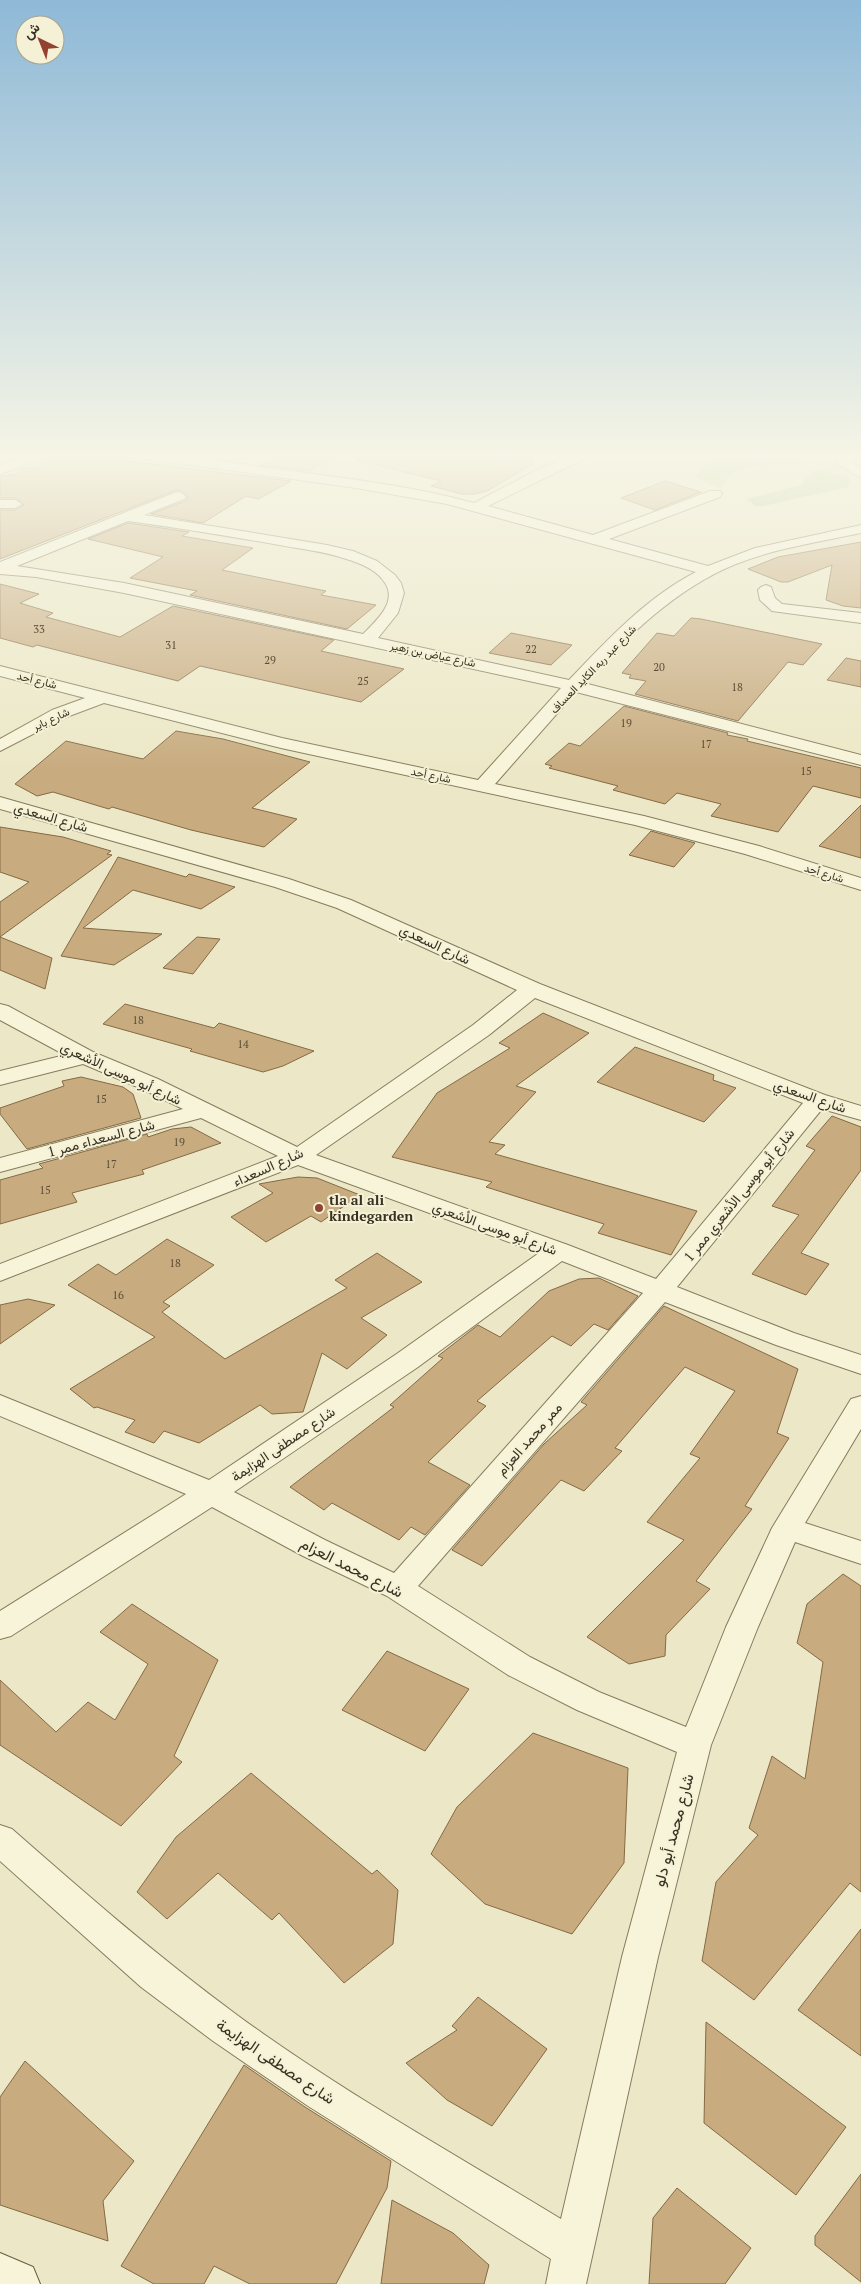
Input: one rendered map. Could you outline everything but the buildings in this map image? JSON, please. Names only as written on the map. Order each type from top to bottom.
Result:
[{"type":"street","points":[[0,568],[24,559]]},
{"type":"street","points":[[358,559],[388,576],[396,594],[393,607],[384,622],[366,640]]},
{"type":"street","points":[[662,559],[708,571]]},
{"type":"street","name":"شارع عبد ربه الكايد العساف","points":[[484,786],[574,686],[647,614],[680,588],[708,571],[738,559]]},
{"type":"street","name":"شارع عياض بن زهير","points":[[0,568],[36,572],[124,588],[574,686],[861,760]]},
{"type":"street","points":[[766,590],[768,600],[778,608],[861,618]]},
{"type":"street","name":"شارع أحد","points":[[0,671],[213,727],[638,820],[861,884]]},
{"type":"street","name":"شارع باير","points":[[0,738],[43,711],[52,703],[61,686]]},
{"type":"street","name":"شارع باير","points":[[0,746],[58,714],[104,697]]},
{"type":"street","name":"شارع السعدي","points":[[0,803],[282,883],[344,904],[532,989],[646,1036],[818,1100],[861,1113]]},
{"type":"street","name":"شارع السعداء","points":[[0,1273],[298,1157],[481,1030],[532,989]]},
{"type":"street","name":"شارع أبو موسى الأشعري","points":[[0,1011],[85,1057],[150,1084],[298,1157],[559,1251],[786,1339],[861,1365]]},
{"type":"street","points":[[0,1078],[85,1057]]},
{"type":"street","name":"شارع أبو موسى الأشعري ممر 1","points":[[661,1290],[818,1100]]},
{"type":"street","name":"شارع السعداء ممر 1","points":[[0,1165],[202,1111]]},
{"type":"street","name":"شارع مصطفى الهزايمة","points":[[0,1627],[211,1493],[408,1360],[559,1251]]},
{"type":"street","name":"ممر محمد العزام","points":[[398,1588],[661,1290]]},
{"type":"street","name":"شارع محمد العزام","points":[[0,1405],[211,1493],[314,1548],[398,1588],[519,1666],[588,1701],[695,1746]]},
{"type":"street","name":"شارع محمد أبو دلو","points":[[571,2267],[640,1957],[695,1746],[742,1627],[787,1528],[861,1406]]},
{"type":"street","points":[[787,1528],[861,1554]]},
{"type":"street","name":"شارع مصطفى الهزايمة","points":[[0,1840],[154,1975],[226,2029],[571,2267]]},
{"type":"street","points":[[0,2277],[16,2284]]},
{"type":"place","name":"tla al ali kindegarden","points":[[319,1208]]}]
